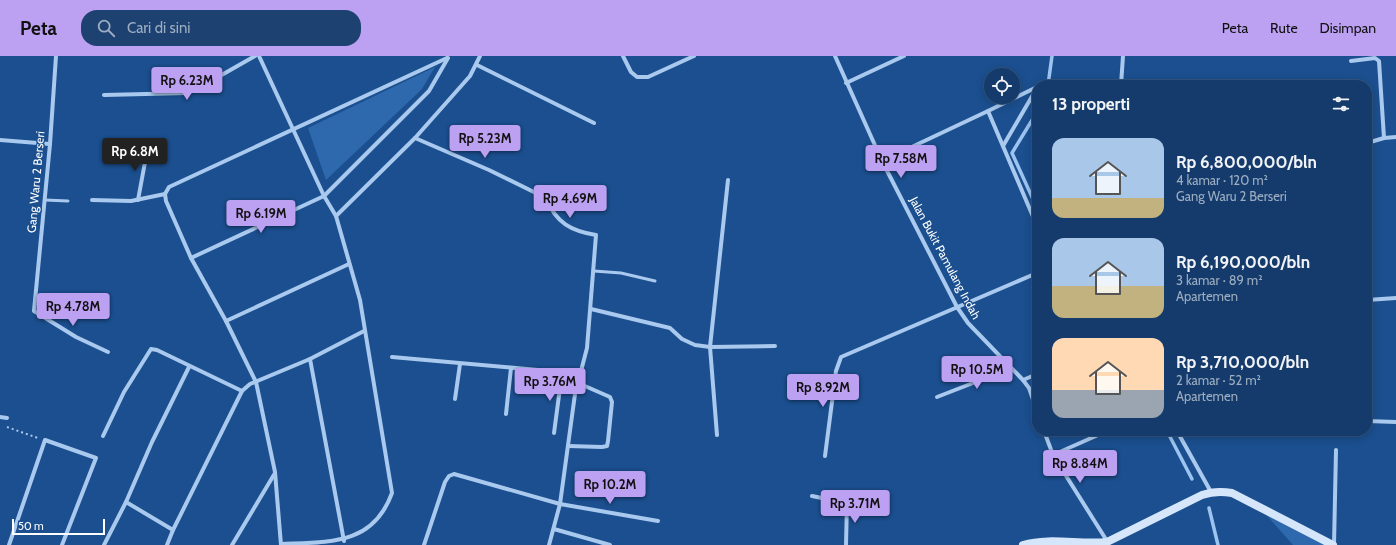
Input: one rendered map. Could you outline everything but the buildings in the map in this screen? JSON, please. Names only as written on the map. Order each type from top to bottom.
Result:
[{"type":"main road","points":[[1023,545],[1037,542],[1095,544],[1108,542],[1211,492],[1232,494],[1334,545]]},
{"type":"street","name":"Gang Waru 2 Berseri","points":[[56,56],[50,144],[34,311],[76,337],[108,352]]},
{"type":"street","points":[[104,95],[187,93],[255,56]]},
{"type":"street","points":[[259,56],[294,129],[324,196],[336,216],[360,300],[392,493],[381,518],[371,529],[344,541],[281,545],[275,472],[256,382],[226,321],[191,258],[166,201],[165,194],[169,187],[294,129],[448,57]]},
{"type":"street","points":[[336,216],[415,138],[470,76],[477,65],[480,56]]},
{"type":"street","points":[[623,56],[631,72],[637,77],[648,77],[694,56]]},
{"type":"street","name":"Jalan Bukit Pamulang Indah","points":[[835,56],[882,161],[957,306],[968,323],[1023,380],[1029,388],[1032,397]]},
{"type":"street","points":[[846,83],[904,56]]},
{"type":"street","points":[[1121,80],[1123,56]]},
{"type":"street","points":[[191,258],[324,196],[429,90],[448,57]]},
{"type":"street","points":[[1351,61],[1371,57],[1379,61],[1384,138]]},
{"type":"street","points":[[477,65],[594,123]]},
{"type":"street","points":[[882,161],[1032,89]]},
{"type":"street","points":[[1003,146],[1032,96]]},
{"type":"street","points":[[988,111],[1032,214]]},
{"type":"street","points":[[1372,142],[1384,138],[1396,137]]},
{"type":"street","points":[[415,138],[489,170],[546,198],[549,206],[566,226],[583,233],[596,235],[587,348],[582,374],[578,383],[560,504],[549,545]]},
{"type":"street","points":[[0,140],[50,144]]},
{"type":"street","points":[[138,200],[148,146]]},
{"type":"street","points":[[718,435],[710,347],[728,180]]},
{"type":"street","points":[[92,200],[138,200],[165,194]]},
{"type":"street","points":[[226,321],[349,264]]},
{"type":"street","points":[[825,456],[836,371],[841,357],[1032,274]]},
{"type":"street","points":[[1372,300],[1396,298]]},
{"type":"street","points":[[591,309],[670,328],[687,342],[710,347],[775,346]]},
{"type":"street","points":[[167,545],[172,530],[242,391],[250,384],[310,359],[364,331]]},
{"type":"street","points":[[103,436],[124,392],[151,349],[157,350],[189,367],[242,391]]},
{"type":"street","points":[[392,357],[582,374]]},
{"type":"street","points":[[310,359],[344,541]]},
{"type":"street","points":[[455,399],[460,364]]},
{"type":"street","points":[[938,397],[973,383],[1008,364]]},
{"type":"street","points":[[104,545],[126,502],[152,442],[189,367]]},
{"type":"street","points":[[506,414],[511,368]]},
{"type":"street","points":[[554,433],[562,373]]},
{"type":"street","points":[[1023,380],[1032,376]]},
{"type":"street","points":[[568,446],[602,447],[607,446],[608,441],[612,402],[610,397],[578,383]]},
{"type":"street","points":[[0,417],[7,418]]},
{"type":"street","points":[[1372,421],[1396,422]]},
{"type":"street","points":[[1046,436],[1053,455],[1108,542]]},
{"type":"street","points":[[1053,455],[1096,436]]},
{"type":"street","points":[[1180,436],[1211,492]]},
{"type":"street","points":[[9,545],[45,440],[96,458],[62,545]]},
{"type":"street","points":[[1334,545],[1336,450]]},
{"type":"street","points":[[232,545],[275,472]]},
{"type":"street","points":[[424,545],[445,482],[449,476],[454,474],[560,504],[658,521]]},
{"type":"street","points":[[812,496],[881,510]]},
{"type":"street","points":[[126,502],[172,530]]},
{"type":"street","points":[[846,545],[847,502]]},
{"type":"street","points":[[554,529],[610,545]]},
{"type":"lane","points":[[44,200],[68,201]]},
{"type":"lane","points":[[594,271],[621,273],[655,281]]},
{"type":"path","points":[[0,424],[45,440]]},
{"type":"shaded area","points":[[435,67],[422,89],[326,180],[308,128]]},
{"type":"shaded area","points":[[1262,510],[1330,545],[1293,545]]},
{"type":"waterway","points":[[1049,80],[1052,56]]},
{"type":"waterway","points":[[1032,120],[1012,153],[1032,197]]},
{"type":"waterway","points":[[1170,436],[1192,479]]},
{"type":"waterway","points":[[1209,508],[1218,545]]}]
